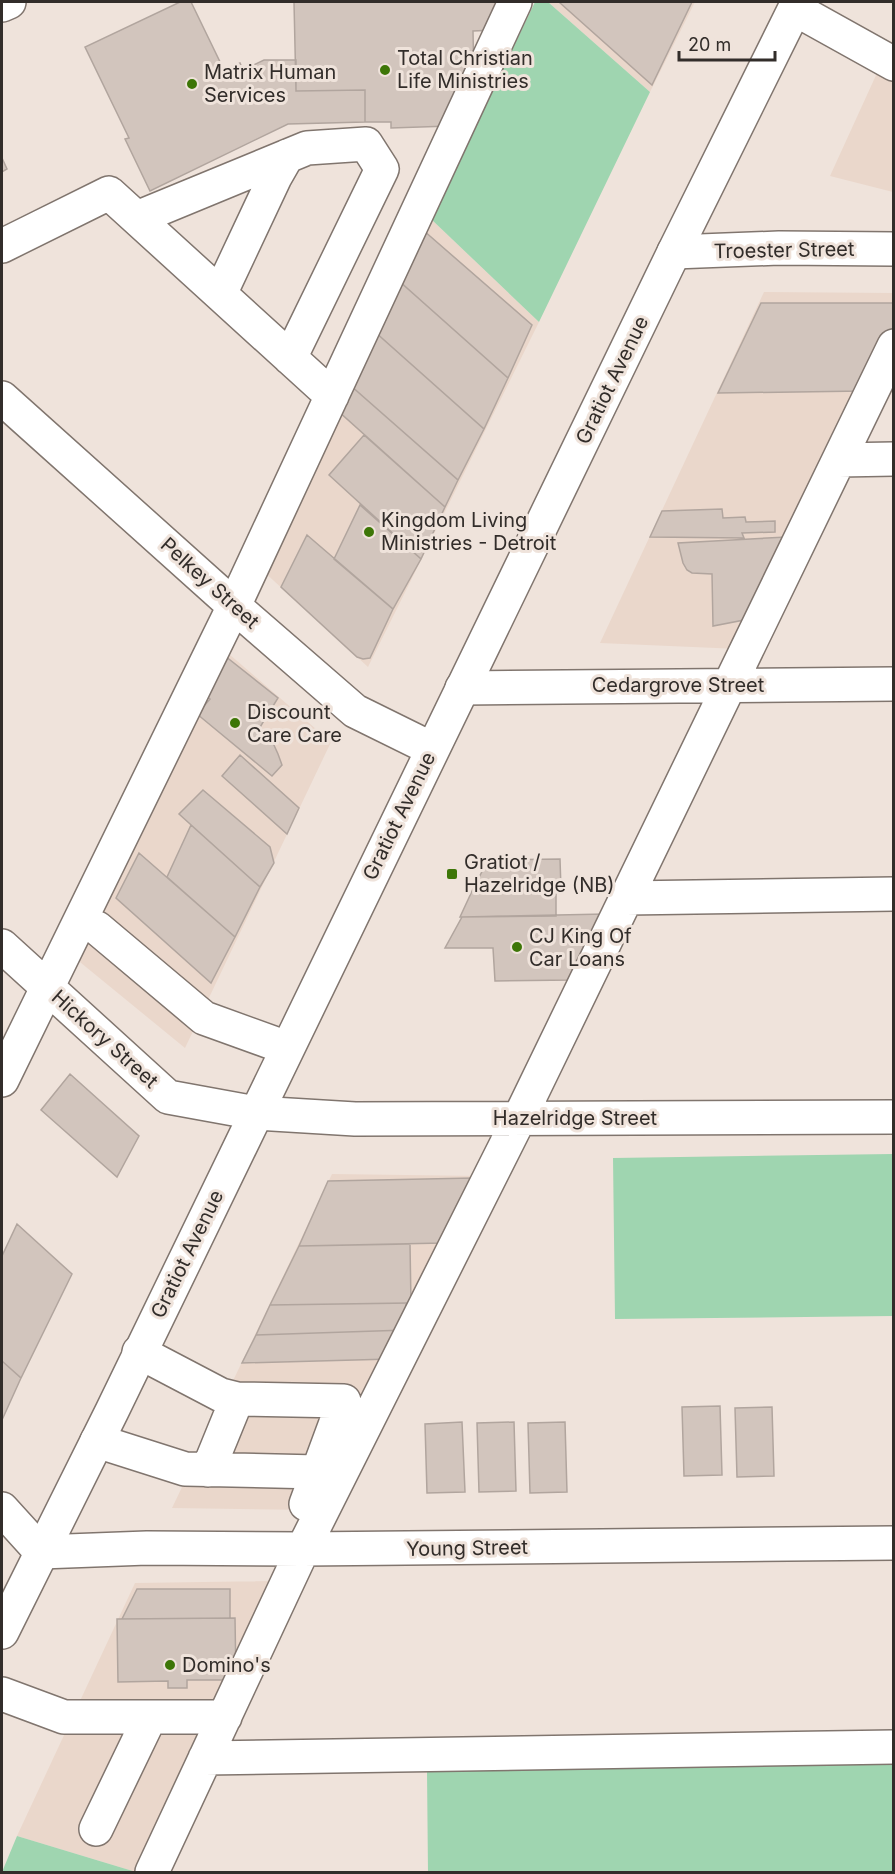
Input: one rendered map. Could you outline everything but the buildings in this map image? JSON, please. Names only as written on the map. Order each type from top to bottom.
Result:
[{"type":"street","points":[[2,5],[9,2]]},
{"type":"street","points":[[2,1080],[234,606],[515,2]]},
{"type":"street","points":[[797,5],[894,64]]},
{"type":"street","name":"Gratiot Avenue","points":[[2,1632],[674,252],[797,5]]},
{"type":"street","points":[[137,218],[307,148],[366,144],[382,169],[290,358]]},
{"type":"street","points":[[220,294],[287,156]]},
{"type":"street","points":[[2,246],[109,193],[332,396]]},
{"type":"street","name":"Troester Street","points":[[674,252],[779,248],[894,249]]},
{"type":"street","points":[[152,1872],[225,1717],[297,1549],[519,1119],[894,346]]},
{"type":"street","name":"Pelkey Street","points":[[2,398],[234,606],[356,711],[432,749]]},
{"type":"street","points":[[839,460],[894,459]]},
{"type":"street","name":"Cedargrove Street","points":[[462,688],[894,684]]},
{"type":"street","points":[[626,898],[894,894]]},
{"type":"street","points":[[97,928],[204,1018],[287,1048]]},
{"type":"street","name":"Hickory Street","points":[[2,946],[168,1097],[256,1113]]},
{"type":"street","name":"Hazelridge Street","points":[[256,1113],[356,1119],[894,1117]]},
{"type":"street","points":[[139,1352],[221,1395],[237,1399],[344,1401],[318,1472],[297,1549]]},
{"type":"street","points":[[208,1470],[237,1399]]},
{"type":"street","points":[[97,1441],[185,1469],[318,1472]]},
{"type":"street","points":[[2,1509],[41,1552]]},
{"type":"street","name":"Young Street","points":[[41,1552],[147,1548],[297,1549],[894,1543]]},
{"type":"street","points":[[2,1694],[64,1717],[225,1717]]},
{"type":"street","points":[[96,1829],[150,1717]]},
{"type":"street","points":[[205,1758],[894,1747]]},
{"type":"shaded area","points":[[548,2],[695,2],[650,92]]},
{"type":"shaded area","points":[[893,38],[893,192],[830,176]]},
{"type":"shaded area","points":[[431,219],[539,322],[368,667],[262,570]]},
{"type":"shaded area","points":[[764,292],[893,293],[893,332],[739,649],[600,643]]},
{"type":"shaded area","points":[[222,648],[331,742],[185,1048],[75,958]]},
{"type":"shaded area","points":[[332,1174],[479,1176],[314,1510],[172,1508]]},
{"type":"shaded area","points":[[280,1581],[136,1872],[17,1836],[135,1583]]},
{"type":"green space","points":[[535,2],[548,2],[650,92],[539,322],[431,219]]},
{"type":"green space","points":[[893,1154],[893,1316],[615,1319],[613,1158]]},
{"type":"green space","points":[[893,1763],[893,1872],[428,1872],[427,1771]]},
{"type":"green space","points":[[17,1836],[136,1872],[2,1872]]},
{"type":"place","name":"Total Christian Life Ministries","points":[[385,70]]},
{"type":"place","name":"Matrix Human Services","points":[[192,84]]},
{"type":"place","name":"Kingdom Living Ministries - Detroit","points":[[369,532]]},
{"type":"place","name":"Discount Care Care","points":[[235,723]]},
{"type":"place","name":"Gratiot / Hazelridge (NB)","points":[[452,874]]},
{"type":"place","name":"CJ King Of Car Loans","points":[[517,947]]},
{"type":"place","name":"Domino's","points":[[170,1665]]}]
